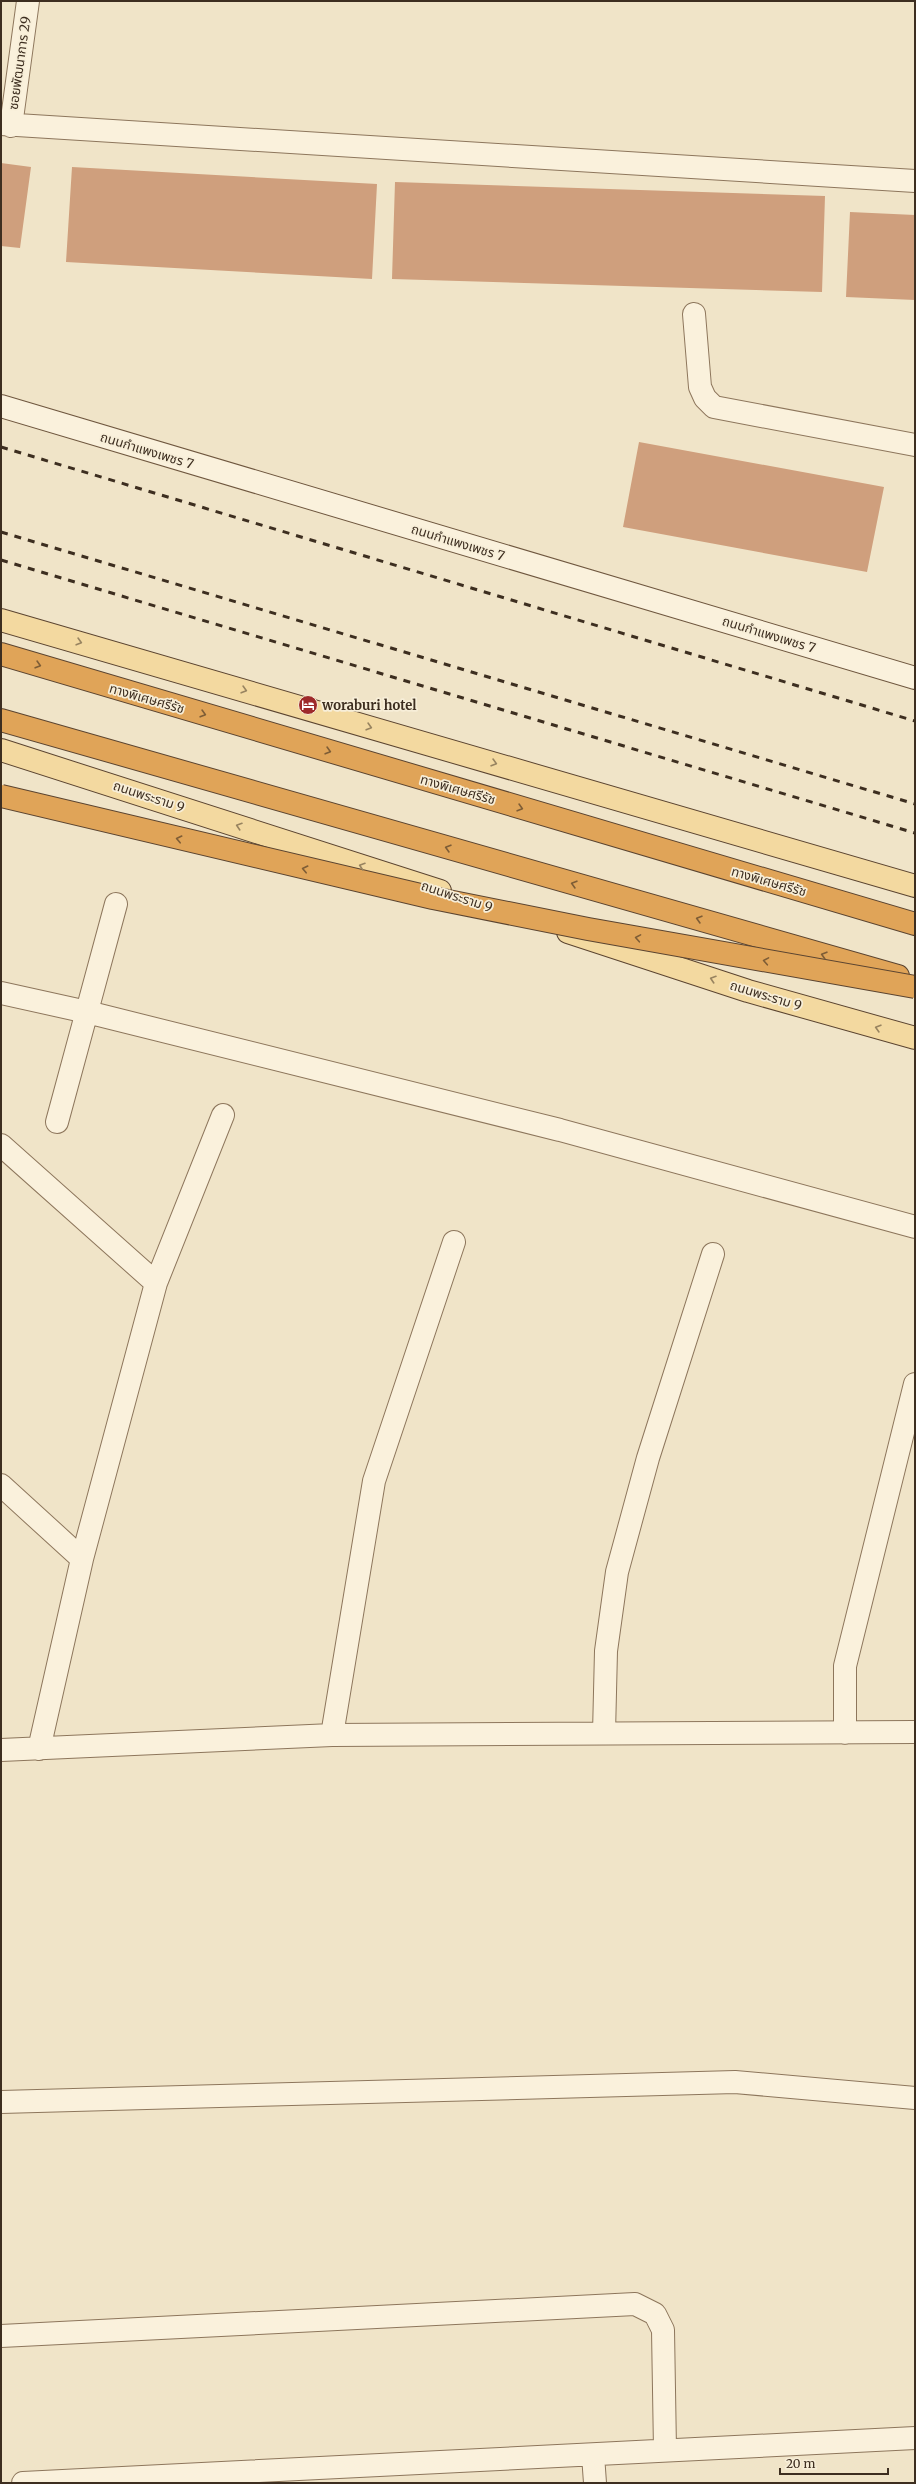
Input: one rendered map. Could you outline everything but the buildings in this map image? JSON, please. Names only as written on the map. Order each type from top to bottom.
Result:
[{"type":"highway","name":"ทางพิเศษศรีรัช","points":[[1,654],[915,924]]},
{"type":"highway","points":[[1,720],[915,981]]},
{"type":"highway","points":[[1,796],[433,898],[588,929],[915,987]]},
{"type":"main road","points":[[1,620],[915,886]]},
{"type":"main road","name":"ถนนพระราม 9","points":[[1,750],[748,991],[915,1038]]},
{"type":"street","name":"ซอยพัฒนาการ 29","points":[[6,125],[28,1]]},
{"type":"street","points":[[6,125],[915,181]]},
{"type":"street","points":[[694,314],[700,387],[705,398],[714,407],[915,445]]},
{"type":"street","name":"ถนนกำแพงเพชร 7","points":[[1,406],[915,678]]},
{"type":"street","points":[[57,1122],[116,904]]},
{"type":"street","points":[[1,993],[87,1012],[560,1130],[915,1228]]},
{"type":"street","points":[[39,1749],[82,1559],[156,1283],[223,1115]]},
{"type":"street","points":[[1,1145],[156,1283]]},
{"type":"street","points":[[332,1735],[374,1481],[454,1242]]},
{"type":"street","points":[[604,1733],[606,1651],[617,1572],[648,1458],[713,1254]]},
{"type":"street","points":[[845,1733],[845,1666],[915,1384]]},
{"type":"street","points":[[1,1485],[82,1559]]},
{"type":"street","points":[[1,1750],[332,1735],[915,1732]]},
{"type":"street","points":[[1,2102],[735,2082],[915,2098]]},
{"type":"street","points":[[1,2336],[636,2304],[655,2314],[663,2330],[665,2450]]},
{"type":"street","points":[[23,2483],[593,2456],[665,2450],[915,2438]]},
{"type":"street","points":[[593,2456],[595,2483]]},
{"type":"railway","points":[[1,447],[915,721]]},
{"type":"railway","points":[[1,532],[915,804]]},
{"type":"railway","points":[[1,560],[915,833]]},
{"type":"place","name":"woraburi hotel","points":[[308,705]]}]
